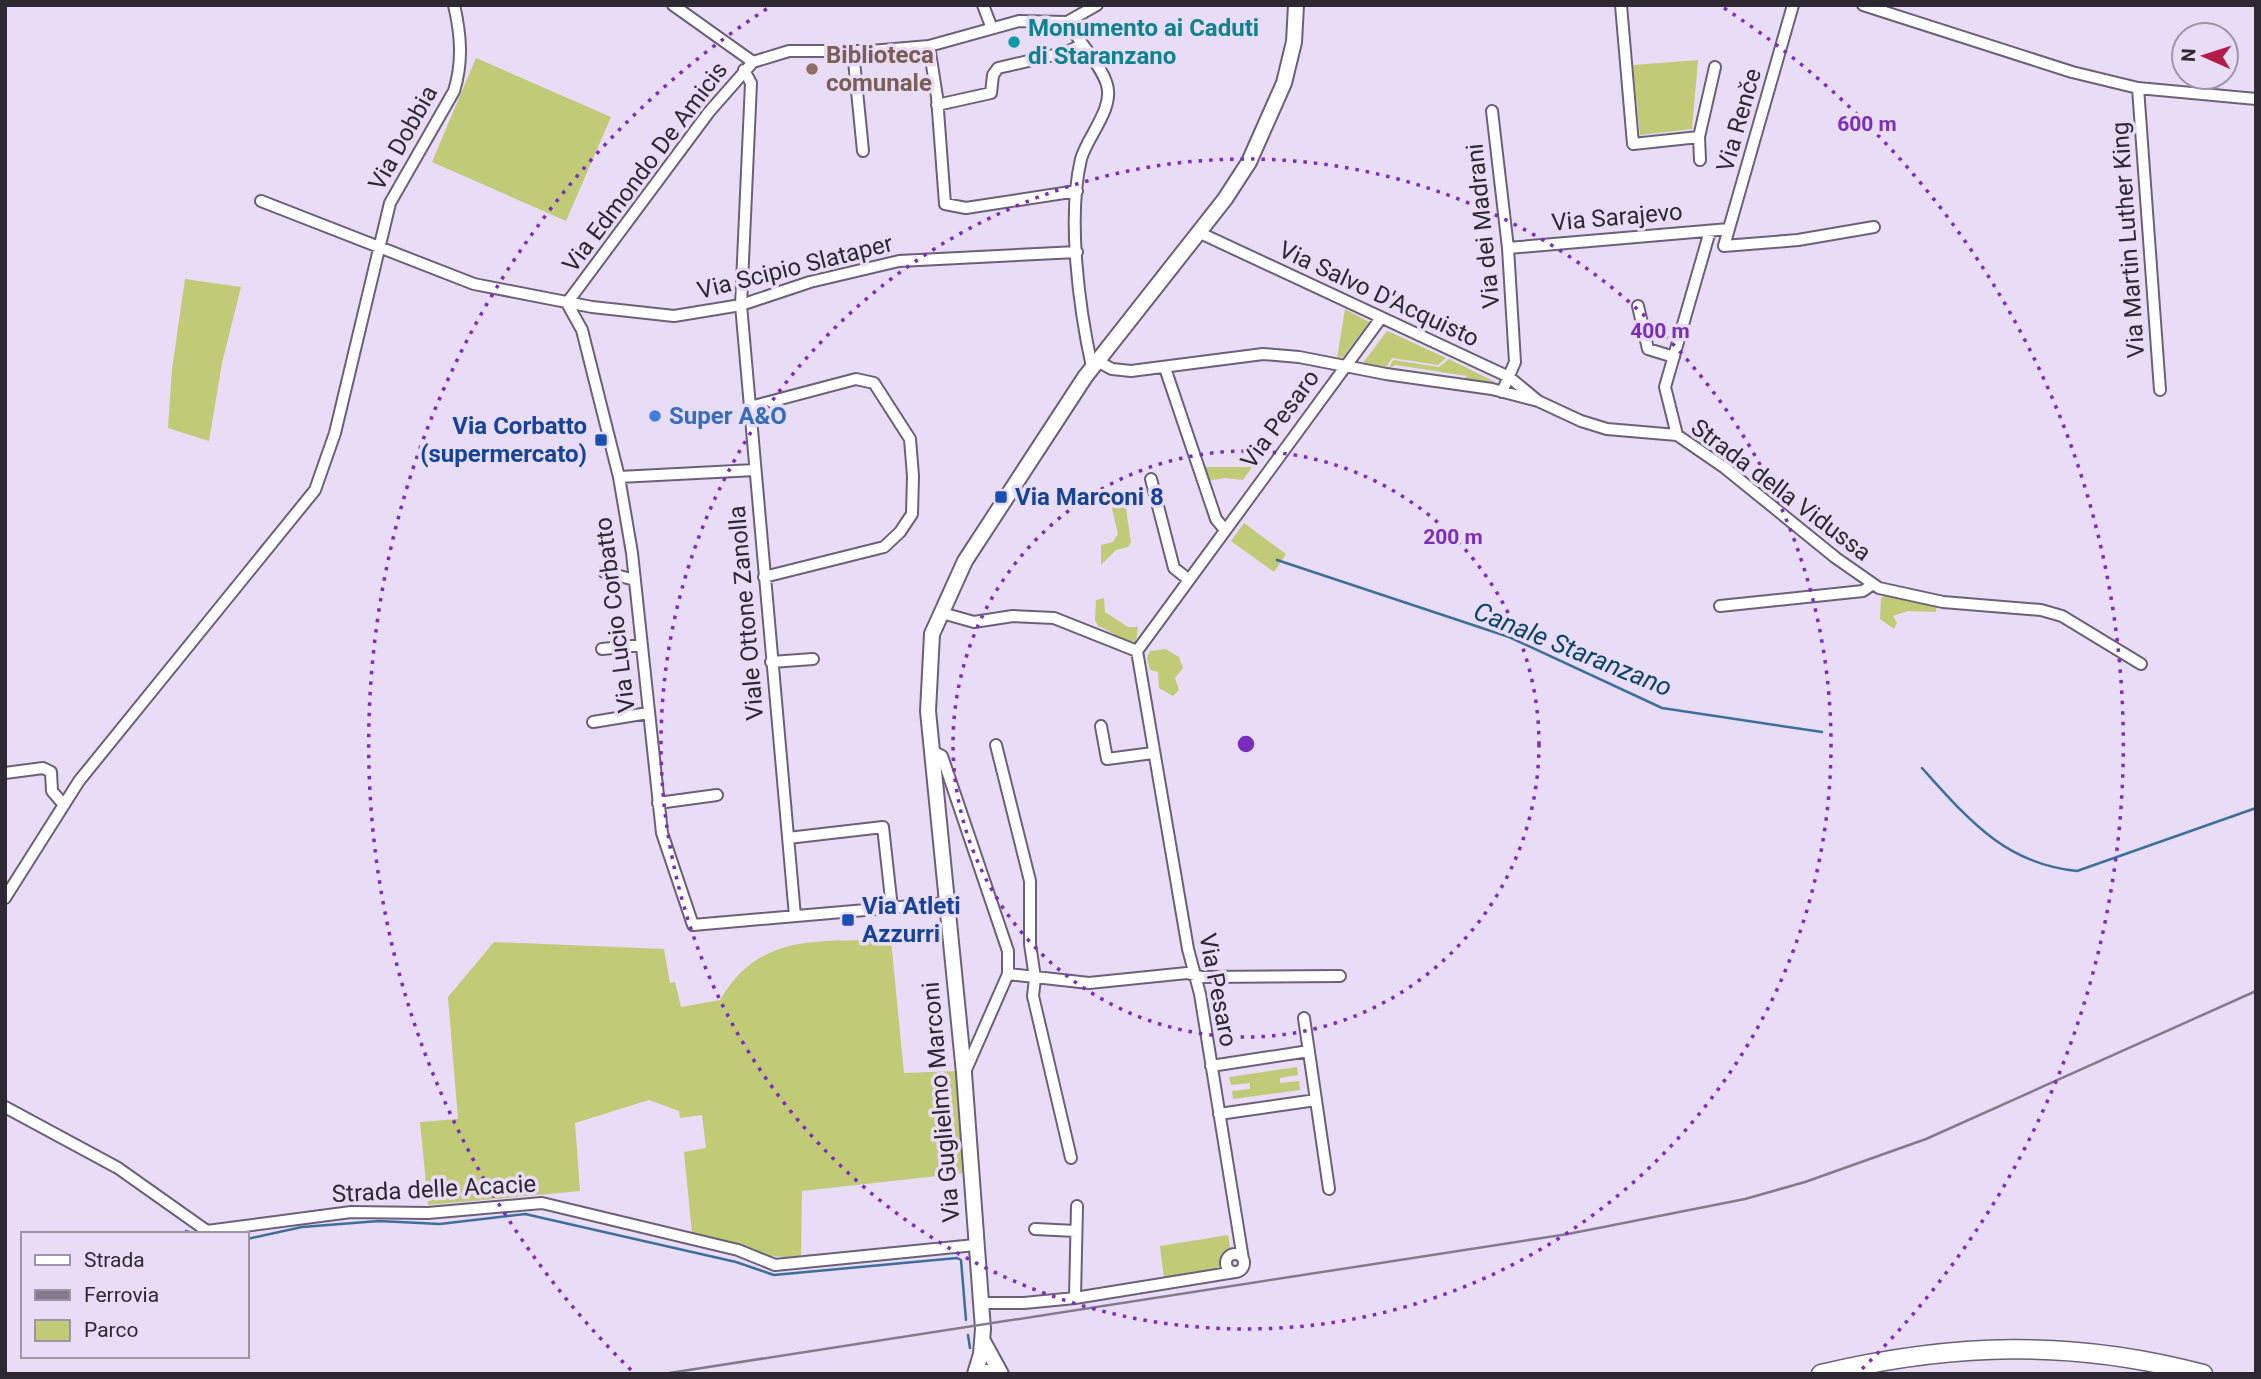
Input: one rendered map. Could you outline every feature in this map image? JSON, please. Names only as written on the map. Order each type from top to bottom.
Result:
[{"type":"main road","points":[[1821,1374],[1904,1356],[2001,1348],[2090,1353],[2203,1374]]},
{"type":"main road","points":[[978,1374],[998,1374]]},
{"type":"street","name":"Via Dobbia","points":[[5,898],[79,781],[315,490],[335,433],[390,203],[454,91],[459,74],[462,55],[454,5]]},
{"type":"street","points":[[673,5],[749,66]]},
{"type":"street","points":[[983,5],[991,26]]},
{"type":"street","points":[[1094,364],[1084,327],[1077,252],[1077,191],[1084,149],[1108,99],[1107,85],[1067,22],[1097,5]]},
{"type":"street","name":"Via Guglielmo Marconi","points":[[978,1374],[983,1341],[964,1073],[928,711],[932,634],[965,561],[1094,364],[1198,232],[1249,162],[1269,123],[1284,83],[1294,43],[1296,5]]},
{"type":"street","points":[[1621,5],[1633,144],[1699,137]]},
{"type":"street","name":"Via Renče","points":[[1793,5],[1724,246],[1798,240],[1874,227]]},
{"type":"street","points":[[1863,5],[2035,61],[2138,88],[2256,99]]},
{"type":"street","name":"Via Edmondo De Amicis","points":[[261,201],[474,284],[567,303],[749,66],[789,51],[853,51],[929,46],[1019,20],[1067,22]]},
{"type":"street","points":[[937,105],[990,93],[993,75],[998,68],[1067,52],[1081,45]]},
{"type":"street","points":[[929,46],[945,204],[948,207],[966,208],[1077,191]]},
{"type":"street","points":[[853,51],[863,150]]},
{"type":"street","name":"Viale Ottone Zanolla","points":[[749,66],[751,83],[741,306],[795,916]]},
{"type":"street","points":[[1700,160],[1699,137],[1715,67]]},
{"type":"street","name":"Via Martin Luther King","points":[[2138,88],[2160,390]]},
{"type":"street","name":"Via dei Madrani","points":[[1492,111],[1508,248],[1516,362],[1509,377]]},
{"type":"street","name":"Via Sarajevo","points":[[1508,248],[1729,229]]},
{"type":"street","points":[[1677,435],[1665,387],[1710,231]]},
{"type":"street","name":"Via Salvo D'Acquisto","points":[[1198,232],[1509,377],[1538,401]]},
{"type":"street","name":"Via Scipio Slataper","points":[[567,303],[674,316],[741,306],[810,282],[899,261],[1077,252]]},
{"type":"street","name":"Via Lucio Corbatto","points":[[567,303],[582,330],[619,478],[635,580],[662,833],[693,925],[795,916]]},
{"type":"street","points":[[1638,306],[1648,349],[1674,357]]},
{"type":"street","points":[[582,330],[592,307]]},
{"type":"street","name":"Via Pesaro","points":[[1075,1298],[1242,1269],[1239,1235],[1211,1066],[1153,753],[1137,651],[1381,318]]},
{"type":"street","name":"Strada della Vidussa","points":[[1094,364],[1116,370],[1165,368],[1263,355],[1346,365],[1502,392],[1538,401],[1594,426],[1677,435],[1743,481],[1873,584],[1894,592],[1943,602],[2040,610],[2062,616],[2141,664]]},
{"type":"street","points":[[1165,368],[1212,508],[1225,530]]},
{"type":"street","points":[[1502,392],[1509,377]]},
{"type":"street","points":[[750,407],[856,379],[874,383],[910,439],[914,476],[912,514],[900,532],[884,547],[764,577]]},
{"type":"street","points":[[619,478],[755,470]]},
{"type":"street","points":[[1152,480],[1174,568],[1188,579]]},
{"type":"street","points":[[604,572],[635,580]]},
{"type":"street","name":"Strada della Vidussa","points":[[1720,606],[1863,591],[1873,584]]},
{"type":"street","points":[[942,613],[974,622],[1013,616],[1054,618],[1137,651]]},
{"type":"street","points":[[602,649],[642,645]]},
{"type":"street","points":[[771,662],[814,659]]},
{"type":"street","points":[[593,722],[648,713]]},
{"type":"street","points":[[1101,726],[1107,758],[1153,753]]},
{"type":"street","points":[[996,745],[1030,881],[1030,944],[1035,978],[1032,996],[1071,1158]]},
{"type":"street","points":[[932,751],[942,756],[1008,951],[1008,974],[964,1073]]},
{"type":"street","points":[[5,774],[43,768],[51,772],[52,791],[64,805]]},
{"type":"street","points":[[658,803],[717,795]]},
{"type":"street","points":[[788,838],[883,827],[892,908]]},
{"type":"street","points":[[795,916],[946,903]]},
{"type":"street","points":[[1008,974],[1089,983],[1156,975],[1340,976]]},
{"type":"street","points":[[1304,1018],[1329,1189]]},
{"type":"street","points":[[1211,1066],[1309,1051]]},
{"type":"street","points":[[1219,1114],[1316,1100]]},
{"type":"street","name":"Strada delle Acacie","points":[[5,1107],[118,1168],[207,1231],[351,1212],[428,1213],[542,1203],[738,1250],[775,1265],[975,1245]]},
{"type":"street","points":[[980,1303],[1024,1303],[1075,1298],[1077,1206]]},
{"type":"street","points":[[1035,1229],[1076,1231]]},
{"type":"street","name":"Via Guglielmo Marconi","points":[[983,1341],[998,1374]]},
{"type":"green space","points":[[476,58],[611,117],[566,221],[432,162]]},
{"type":"green space","points":[[1698,60],[1692,129],[1640,135],[1633,65]]},
{"type":"green space","points":[[185,279],[241,287],[222,363],[209,441],[168,428],[172,369]]},
{"type":"green space","points":[[1345,309],[1369,322],[1343,357],[1337,358]]},
{"type":"green space","points":[[1387,331],[1446,358],[1438,365],[1392,358],[1386,367],[1363,363]]},
{"type":"green space","points":[[1449,359],[1495,382],[1464,379],[1467,376],[1396,365],[1389,368],[1393,360],[1439,367]]},
{"type":"green space","points":[[1202,467],[1252,467],[1243,480],[1225,478],[1207,481]]},
{"type":"green space","points":[[1120,497],[1126,509],[1131,542],[1128,547],[1116,550],[1101,565],[1101,545],[1113,542],[1118,534],[1112,509],[1115,498]]},
{"type":"green space","points":[[1244,523],[1286,554],[1274,572],[1231,541]]},
{"type":"green space","points":[[1887,594],[1937,604],[1936,612],[1908,611],[1893,616],[1897,623],[1894,629],[1880,619],[1881,598]]},
{"type":"green space","points":[[1104,598],[1105,612],[1128,627],[1138,627],[1136,642],[1098,626],[1095,620],[1096,600]]},
{"type":"green space","points":[[1166,649],[1179,657],[1183,668],[1175,678],[1179,690],[1173,696],[1159,688],[1158,672],[1150,670],[1147,658],[1150,651]]},
{"type":"green space","points":[[891,940],[904,1073],[956,1071],[964,1173],[802,1191],[801,1258],[769,1256],[692,1233],[684,1152],[706,1148],[702,1115],[680,1118],[679,1111],[649,1100],[575,1123],[580,1191],[428,1205],[420,1122],[458,1119],[448,997],[494,942],[664,949],[670,983],[675,982],[681,1007],[720,1000],[736,978],[754,962],[773,951],[817,942]]},
{"type":"green space","points":[[1297,1067],[1298,1075],[1280,1078],[1280,1083],[1299,1081],[1300,1090],[1233,1099],[1232,1091],[1250,1089],[1250,1083],[1231,1085],[1229,1077]]},
{"type":"green space","points":[[1228,1235],[1231,1253],[1223,1260],[1224,1270],[1164,1279],[1160,1246]]},
{"type":"waterway","name":"Canale Staranzano","points":[[1277,560],[1509,637],[1662,708],[1822,732]]},
{"type":"waterway","name":"Canale Staranzano","points":[[1922,768],[1955,805],[2008,849],[2052,867],[2077,871],[2256,808]]},
{"type":"waterway","points":[[248,1239],[302,1227],[379,1221],[440,1224],[525,1214],[736,1262],[774,1275],[957,1258],[961,1260],[966,1320]]},
{"type":"waterway","points":[[968,1335],[970,1348]]},
{"type":"railway","points":[[663,1374],[1568,1234],[1745,1199],[1805,1182],[1926,1139],[2256,991]]},
{"type":"place","name":"Monumento ai Caduti di Staranzano","points":[[1014,42]]},
{"type":"place","name":"Biblioteca comunale","points":[[812,69]]},
{"type":"place","name":"Super A&O","points":[[655,416]]},
{"type":"place","name":"Via Corbatto (supermercato)","points":[[601,440]]},
{"type":"place","name":"Via Marconi 8","points":[[1001,497]]},
{"type":"place","name":"Via Atleti Azzurri","points":[[848,920]]}]
